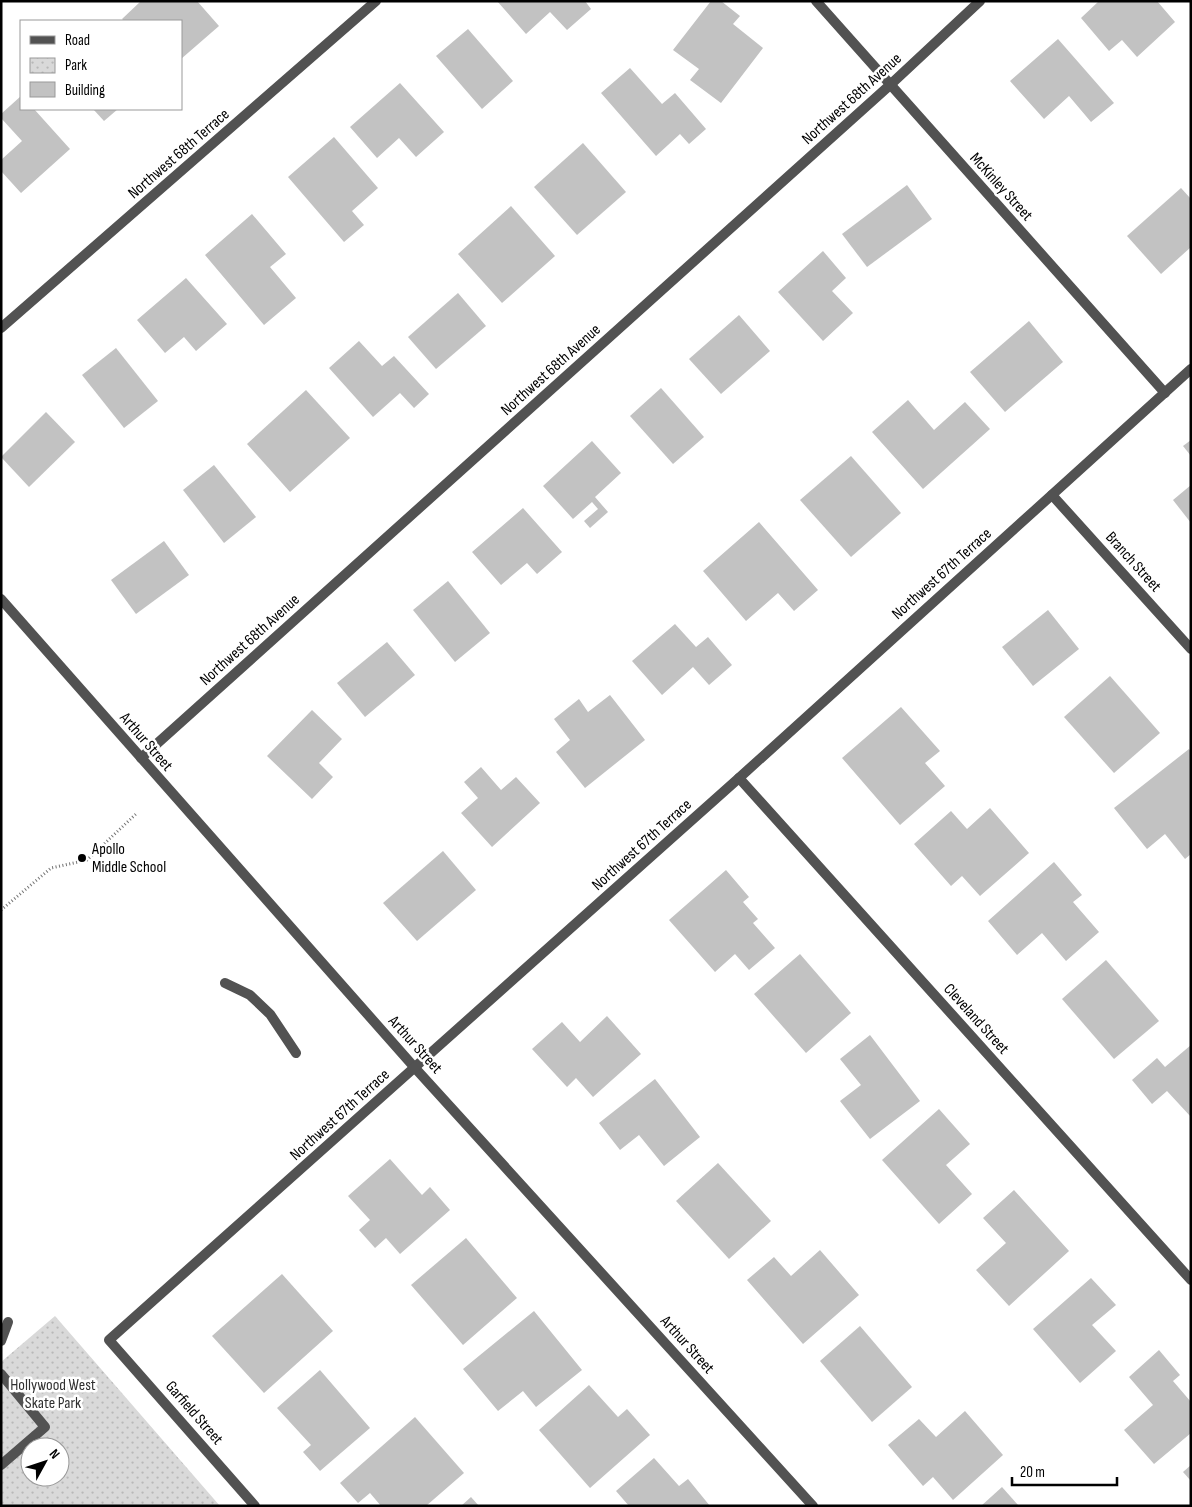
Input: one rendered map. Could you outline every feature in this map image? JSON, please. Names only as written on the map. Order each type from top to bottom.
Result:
[{"type":"street","name":"Northwest 68th Terrace","points":[[1,328],[376,1]]},
{"type":"street","name":"McKinley Street","points":[[816,1],[1165,392]]},
{"type":"street","name":"Northwest 68th Avenue","points":[[141,758],[890,85],[980,1]]},
{"type":"street","name":"Northwest 67th Terrace","points":[[109,1340],[739,778],[1191,369]]},
{"type":"street","name":"Branch Street","points":[[1052,495],[1191,649]]},
{"type":"street","name":"Arthur Street","points":[[1,599],[415,1068],[812,1506]]},
{"type":"street","name":"Cleveland Street","points":[[739,778],[1191,1280]]},
{"type":"street","points":[[225,983],[250,995],[270,1014],[296,1053]]},
{"type":"street","points":[[1,1341],[8,1322]]},
{"type":"street","name":"Garfield Street","points":[[109,1340],[255,1506]]},
{"type":"street","points":[[1,1374],[46,1427],[1,1465]]},
{"type":"path","points":[[1,910],[51,868],[87,860],[136,814]]},
{"type":"green space","name":"Hollywood West Skate Park","points":[[55,1316],[220,1506],[1,1506],[1,1362]]},
{"type":"building","points":[[141,1],[197,1],[219,26],[182,58],[182,20],[122,19]]},
{"type":"building","points":[[497,1],[585,1],[591,9],[567,30],[550,12],[526,34]]},
{"type":"building","points":[[711,1],[721,1],[740,16],[733,24],[763,48],[721,103],[690,80],[699,69],[673,50]]},
{"type":"building","points":[[1099,1],[1157,1],[1175,22],[1137,57],[1122,40],[1109,51],[1081,18]]},
{"type":"building","points":[[468,29],[513,81],[482,109],[436,56]]},
{"type":"building","points":[[1058,39],[1114,103],[1091,122],[1069,96],[1044,119],[1010,81]]},
{"type":"building","points":[[630,68],[662,104],[675,93],[706,129],[689,144],[680,134],[656,156],[601,93]]},
{"type":"building","points":[[400,83],[444,132],[416,157],[399,138],[377,158],[350,127]]},
{"type":"building","points":[[20,97],[20,110],[35,110],[70,149],[21,193],[1,171],[1,160],[22,141],[1,118],[1,114]]},
{"type":"building","points":[[94,110],[117,110],[104,121]]},
{"type":"building","points":[[334,137],[378,188],[352,211],[364,225],[344,242],[288,177]]},
{"type":"building","points":[[583,143],[626,192],[577,235],[534,187]]},
{"type":"building","points":[[907,185],[932,219],[867,267],[842,234]]},
{"type":"building","points":[[1181,188],[1191,199],[1191,247],[1161,274],[1127,236]]},
{"type":"building","points":[[511,206],[555,256],[502,303],[458,254]]},
{"type":"building","points":[[252,214],[286,254],[270,267],[296,298],[264,325],[205,255]]},
{"type":"building","points":[[823,251],[846,278],[832,291],[853,313],[823,341],[778,292]]},
{"type":"building","points":[[186,278],[227,324],[196,351],[184,337],[165,353],[137,320]]},
{"type":"building","points":[[458,293],[486,326],[436,369],[408,337]]},
{"type":"building","points":[[739,315],[770,351],[721,394],[689,359]]},
{"type":"building","points":[[1029,321],[1063,362],[1005,412],[970,372]]},
{"type":"building","points":[[359,341],[382,366],[394,356],[429,394],[414,408],[400,393],[373,417],[329,368]]},
{"type":"building","points":[[116,348],[158,401],[124,428],[82,375]]},
{"type":"building","points":[[661,388],[704,437],[673,464],[630,416]]},
{"type":"building","points":[[306,390],[350,438],[290,492],[247,444]]},
{"type":"building","points":[[908,400],[934,430],[965,402],[990,429],[923,489],[872,432]]},
{"type":"building","points":[[46,412],[75,442],[29,487],[1,457]]},
{"type":"building","points":[[1191,440],[1191,456],[1183,446]]},
{"type":"building","points":[[592,441],[621,473],[595,497],[608,512],[590,528],[584,521],[598,509],[592,502],[573,519],[543,486]]},
{"type":"building","points":[[851,456],[901,513],[851,557],[800,500]]},
{"type":"building","points":[[214,465],[256,517],[224,543],[183,490]]},
{"type":"building","points":[[1191,485],[1191,523],[1173,500]]},
{"type":"building","points":[[523,508],[562,552],[537,574],[527,563],[501,585],[472,552]]},
{"type":"building","points":[[759,522],[818,590],[794,611],[778,593],[746,621],[703,571]]},
{"type":"building","points":[[164,541],[189,575],[136,614],[111,580]]},
{"type":"building","points":[[448,581],[490,633],[455,662],[413,610]]},
{"type":"building","points":[[1048,610],[1079,649],[1033,686],[1002,647]]},
{"type":"building","points":[[675,624],[696,647],[708,637],[732,665],[709,685],[693,667],[662,695],[632,661]]},
{"type":"building","points":[[387,642],[415,675],[365,717],[337,683]]},
{"type":"building","points":[[1110,676],[1160,733],[1114,773],[1064,717]]},
{"type":"building","points":[[610,695],[645,740],[585,788],[556,752],[570,740],[554,719],[579,699],[588,712]]},
{"type":"building","points":[[901,707],[940,751],[925,763],[945,786],[900,825],[842,758]]},
{"type":"building","points":[[312,710],[342,739],[319,763],[333,777],[312,799],[267,756]]},
{"type":"building","points":[[1189,749],[1191,752],[1191,854],[1185,859],[1165,834],[1147,849],[1114,808]]},
{"type":"building","points":[[481,767],[501,790],[516,777],[540,803],[492,847],[461,813],[478,798],[464,782]]},
{"type":"building","points":[[990,808],[1029,853],[980,896],[962,876],[951,886],[914,844],[951,811],[967,829]]},
{"type":"building","points":[[443,851],[476,890],[417,941],[383,903]]},
{"type":"building","points":[[1054,862],[1082,895],[1073,902],[1099,932],[1066,961],[1042,933],[1017,955],[988,921]]},
{"type":"building","points":[[726,870],[749,897],[743,902],[758,919],[753,923],[775,948],[749,970],[735,954],[715,972],[669,920]]},
{"type":"building","points":[[800,954],[851,1013],[806,1053],[754,994]]},
{"type":"building","points":[[1106,960],[1159,1021],[1114,1059],[1062,999]]},
{"type":"building","points":[[607,1016],[641,1054],[593,1097],[576,1078],[567,1087],[532,1049],[562,1022],[580,1042]]},
{"type":"building","points":[[870,1035],[920,1101],[870,1139],[840,1101],[861,1085],[840,1059]]},
{"type":"building","points":[[1191,1045],[1191,1117],[1167,1091],[1152,1104],[1132,1080],[1157,1058],[1165,1067]]},
{"type":"building","points":[[655,1079],[700,1137],[664,1166],[639,1135],[620,1150],[599,1123]]},
{"type":"building","points":[[939,1109],[970,1144],[946,1165],[972,1194],[939,1224],[882,1160]]},
{"type":"building","points":[[390,1159],[422,1195],[430,1187],[450,1210],[400,1254],[386,1238],[375,1248],[359,1230],[370,1220],[348,1196]]},
{"type":"building","points":[[718,1163],[771,1221],[729,1259],[676,1201]]},
{"type":"building","points":[[1014,1190],[1069,1251],[1009,1306],[976,1270],[1006,1243],[983,1218]]},
{"type":"building","points":[[466,1238],[517,1298],[463,1345],[411,1285]]},
{"type":"building","points":[[820,1250],[859,1295],[803,1344],[747,1280],[774,1257],[791,1276]]},
{"type":"building","points":[[282,1274],[333,1331],[264,1393],[212,1336]]},
{"type":"building","points":[[1091,1278],[1116,1305],[1092,1325],[1116,1351],[1080,1383],[1033,1329]]},
{"type":"building","points":[[534,1311],[582,1370],[536,1407],[523,1391],[498,1411],[463,1369]]},
{"type":"building","points":[[860,1326],[912,1387],[872,1422],[820,1361]]},
{"type":"building","points":[[1159,1350],[1180,1375],[1173,1381],[1191,1402],[1191,1433],[1154,1464],[1124,1430],[1153,1405],[1129,1377]]},
{"type":"building","points":[[320,1370],[370,1428],[320,1471],[303,1452],[311,1445],[277,1408]]},
{"type":"building","points":[[589,1385],[618,1417],[627,1409],[650,1435],[590,1488],[539,1430]]},
{"type":"building","points":[[965,1411],[1003,1455],[953,1500],[933,1477],[923,1486],[888,1445],[919,1419],[936,1437]]},
{"type":"building","points":[[415,1417],[464,1473],[426,1506],[381,1506],[370,1493],[358,1503],[340,1483]]},
{"type":"building","points":[[654,1458],[679,1486],[688,1479],[710,1506],[629,1506],[616,1491]]},
{"type":"building","points":[[1191,1465],[1191,1481],[1183,1472]]},
{"type":"building","points":[[1002,1487],[1019,1506],[981,1506]]},
{"type":"building","points":[[471,1497],[479,1506],[461,1506]]},
{"type":"place","name":"Apollo Middle School","points":[[82,858]]}]
